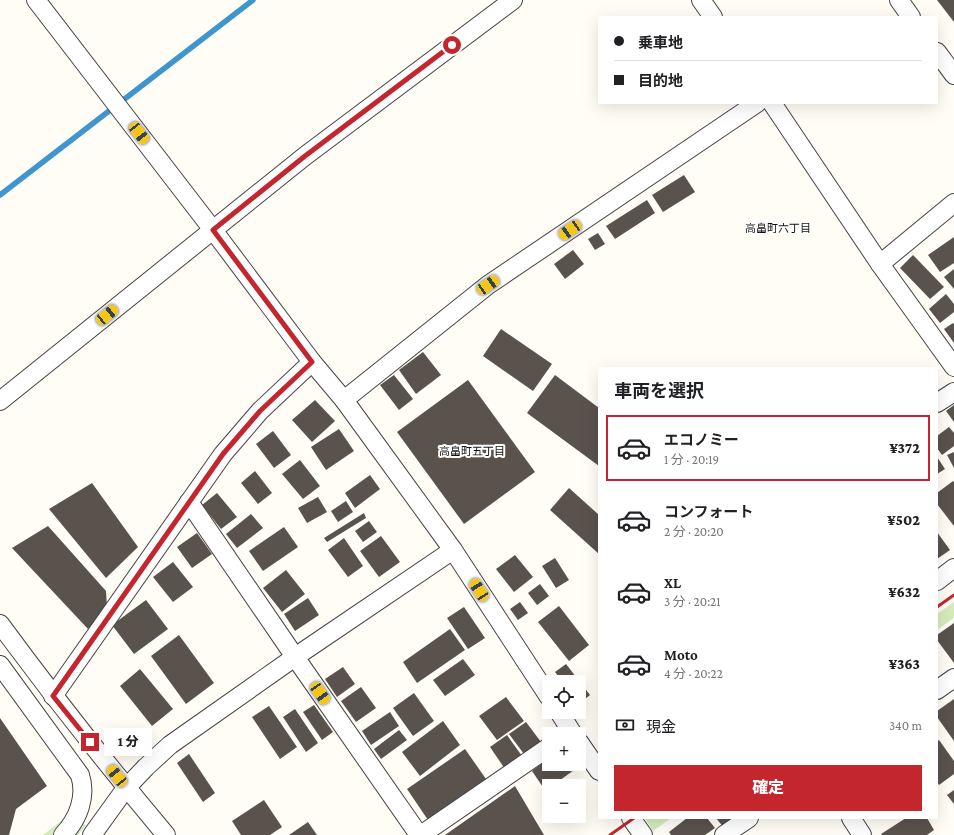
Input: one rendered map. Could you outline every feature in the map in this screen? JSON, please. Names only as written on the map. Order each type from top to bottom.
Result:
[{"type":"street","points":[[36,0],[213,230],[312,362],[344,400],[453,550],[542,686]]},
{"type":"street","points":[[0,401],[305,156],[513,0]]},
{"type":"street","points":[[701,0],[712,16]]},
{"type":"street","points":[[899,0],[910,16]]},
{"type":"street","points":[[938,53],[954,75]]},
{"type":"street","points":[[344,400],[488,285],[756,104]]},
{"type":"street","points":[[773,104],[880,264],[954,367]]},
{"type":"street","points":[[880,264],[954,203]]},
{"type":"street","points":[[53,696],[223,454],[260,411],[312,362]]},
{"type":"street","points":[[938,402],[954,392]]},
{"type":"street","points":[[188,502],[420,835],[542,752]]},
{"type":"street","points":[[92,835],[126,788],[170,745],[295,657],[453,550]]},
{"type":"street","points":[[938,580],[954,568]]},
{"type":"street","points":[[0,624],[53,696],[126,788],[166,835]]},
{"type":"street","points":[[0,665],[80,775],[82,783],[82,801],[76,818],[63,835]]},
{"type":"street","points":[[938,689],[954,680]]},
{"type":"street","points":[[586,754],[598,770]]},
{"type":"street","points":[[632,819],[643,835]]},
{"type":"street","points":[[724,835],[748,819]]},
{"type":"street","points":[[852,819],[862,835]]},
{"type":"green space","points":[[954,602],[954,618],[938,629],[938,613]]},
{"type":"green space","points":[[70,814],[86,825],[78,835],[43,835]]},
{"type":"green space","points":[[646,819],[670,819],[653,831]]},
{"type":"building","points":[[937,0],[954,0],[954,22]]},
{"type":"building","points":[[684,175],[695,192],[663,212],[652,195]]},
{"type":"building","points":[[647,200],[655,213],[615,239],[606,226]]},
{"type":"building","points":[[598,233],[605,244],[595,250],[588,239]]},
{"type":"building","points":[[954,237],[954,263],[940,272],[928,255]]},
{"type":"building","points":[[573,250],[584,264],[565,279],[554,264]]},
{"type":"building","points":[[913,255],[944,287],[930,299],[900,268]]},
{"type":"building","points":[[954,269],[954,289],[944,277]]},
{"type":"building","points":[[946,294],[954,304],[954,312],[940,323],[929,309]]},
{"type":"building","points":[[953,323],[954,324],[954,343],[944,329]]},
{"type":"building","points":[[501,329],[552,364],[533,391],[483,356]]},
{"type":"building","points":[[423,352],[441,375],[416,394],[399,370]]},
{"type":"building","points":[[394,375],[413,399],[399,410],[380,385]]},
{"type":"building","points":[[555,375],[598,407],[598,465],[527,413]]},
{"type":"building","points":[[468,380],[535,472],[464,524],[397,432]]},
{"type":"building","points":[[315,400],[335,421],[312,442],[292,420]]},
{"type":"building","points":[[954,405],[954,422],[946,411]]},
{"type":"building","points":[[949,427],[954,433],[954,446],[942,455],[938,449],[938,435]]},
{"type":"building","points":[[339,429],[354,451],[326,470],[311,447]]},
{"type":"building","points":[[273,431],[291,455],[274,468],[256,444]]},
{"type":"building","points":[[954,452],[954,468],[947,455]]},
{"type":"building","points":[[938,458],[945,469],[938,473]]},
{"type":"building","points":[[300,460],[320,486],[303,499],[282,474]]},
{"type":"building","points":[[255,471],[272,493],[258,504],[241,483]]},
{"type":"building","points":[[370,475],[380,489],[355,508],[345,493]]},
{"type":"building","points":[[953,481],[954,482],[954,526],[938,505],[938,492]]},
{"type":"building","points":[[92,483],[138,547],[106,578],[49,509]]},
{"type":"building","points":[[569,488],[598,514],[598,553],[550,510]]},
{"type":"building","points":[[217,493],[237,517],[221,529],[202,505]]},
{"type":"building","points":[[318,497],[327,512],[307,523],[298,508]]},
{"type":"building","points":[[346,501],[353,512],[338,522],[331,511]]},
{"type":"building","points":[[364,513],[366,518],[327,542],[324,538]]},
{"type":"building","points":[[251,514],[263,528],[237,548],[226,534]]},
{"type":"building","points":[[369,521],[377,532],[363,542],[355,531]]},
{"type":"building","points":[[48,526],[106,591],[107,607],[88,629],[12,548]]},
{"type":"building","points":[[284,527],[298,547],[263,571],[249,551]]},
{"type":"building","points":[[197,533],[212,554],[192,568],[177,547]]},
{"type":"building","points":[[938,533],[950,550],[938,558]]},
{"type":"building","points":[[381,536],[400,562],[379,577],[360,551]]},
{"type":"building","points":[[344,538],[363,566],[348,577],[328,550]]},
{"type":"building","points":[[515,555],[533,577],[514,592],[496,569]]},
{"type":"building","points":[[555,558],[569,580],[556,588],[542,566]]},
{"type":"building","points":[[173,562],[193,587],[173,602],[153,577]]},
{"type":"building","points":[[286,570],[305,594],[282,612],[263,588]]},
{"type":"building","points":[[540,584],[549,596],[537,605],[528,593]]},
{"type":"building","points":[[308,598],[319,615],[295,631],[284,614]]},
{"type":"building","points":[[146,600],[168,629],[134,654],[112,625]]},
{"type":"building","points":[[520,602],[528,613],[518,620],[510,609]]},
{"type":"building","points":[[559,606],[589,645],[569,661],[538,622]]},
{"type":"building","points":[[464,607],[485,638],[468,649],[447,618]]},
{"type":"building","points":[[954,623],[954,663],[938,641],[938,634]]},
{"type":"building","points":[[450,629],[465,650],[417,683],[403,662]]},
{"type":"building","points":[[179,635],[214,683],[186,704],[151,656]]},
{"type":"building","points":[[463,659],[475,675],[445,696],[433,680]]},
{"type":"building","points":[[566,664],[575,675],[557,675],[555,672]]},
{"type":"building","points":[[343,667],[355,684],[337,697],[325,679]]},
{"type":"building","points":[[140,669],[173,709],[152,726],[120,686]]},
{"type":"building","points":[[361,687],[376,708],[356,722],[341,701]]},
{"type":"building","points":[[586,690],[590,695],[586,698]]},
{"type":"building","points":[[414,693],[434,721],[413,736],[393,708]]},
{"type":"building","points":[[506,697],[524,721],[497,740],[479,716]]},
{"type":"building","points":[[954,699],[954,741],[938,718],[938,710]]},
{"type":"building","points":[[314,705],[333,732],[322,740],[303,712]]},
{"type":"building","points":[[269,706],[297,747],[280,759],[252,717]]},
{"type":"building","points":[[295,709],[318,743],[306,752],[283,717]]},
{"type":"building","points":[[390,712],[399,726],[371,745],[362,731]]},
{"type":"building","points":[[0,718],[47,786],[16,809],[9,835],[0,835]]},
{"type":"building","points":[[443,721],[460,745],[420,776],[402,752]]},
{"type":"building","points":[[526,722],[541,742],[524,754],[509,734]]},
{"type":"building","points":[[399,730],[407,740],[381,759],[374,749]]},
{"type":"building","points":[[507,735],[522,756],[505,769],[490,747]]},
{"type":"building","points":[[938,740],[954,761],[954,774],[939,785],[938,784]]},
{"type":"building","points":[[465,749],[486,779],[428,820],[407,789]]},
{"type":"building","points":[[189,754],[215,793],[203,802],[177,763]]},
{"type":"building","points":[[542,763],[542,771],[573,771],[562,779],[542,779],[542,786],[532,771]]},
{"type":"building","points":[[515,786],[544,835],[445,835]]},
{"type":"building","points":[[954,790],[954,804],[947,795]]},
{"type":"building","points":[[264,800],[282,827],[270,835],[241,835],[232,821]]},
{"type":"building","points":[[686,819],[708,819],[715,828],[705,835],[671,835],[669,832]]},
{"type":"building","points":[[717,819],[735,819],[724,828]]},
{"type":"building","points":[[904,819],[928,819],[934,830],[927,835],[881,834]]},
{"type":"building","points":[[308,822],[317,835],[289,835]]},
{"type":"waterway","points":[[0,195],[253,0]]},
{"type":"railway","points":[[938,606],[954,595]]},
{"type":"railway","points":[[610,835],[633,819]]},
{"type":"district","name":"高畠町六丁目","points":[[778,228]]},
{"type":"district","name":"高畠町五丁目","points":[[472,451]]},
{"type":"route","points":[[90,742],[53,696],[223,454],[260,411],[312,362],[213,230],[305,156],[452,45]]}]
